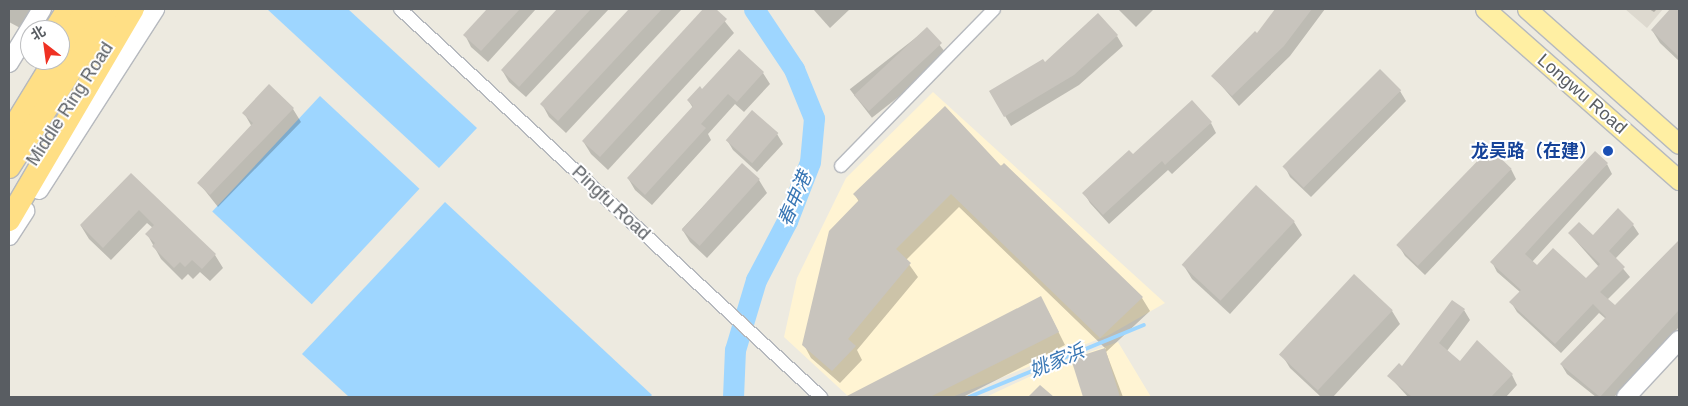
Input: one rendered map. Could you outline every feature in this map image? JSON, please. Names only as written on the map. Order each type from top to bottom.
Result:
[{"type":"highway","points":[[61,20],[68,9]]},
{"type":"highway","name":"Middle Ring Road","points":[[70,36],[87,9]]},
{"type":"highway","name":"Middle Ring Road","points":[[9,167],[110,9]]},
{"type":"highway","points":[[9,220],[132,9]]},
{"type":"highway","name":"Middle Ring Road","points":[[9,198],[132,9]]},
{"type":"highway","points":[[9,105],[30,70]]},
{"type":"highway","name":"Middle Ring Road","points":[[9,135],[49,70]]},
{"type":"main road","points":[[9,63],[42,9]]},
{"type":"main road","points":[[9,236],[155,9]]},
{"type":"main road","name":"Longwu Road","points":[[1485,9],[1679,180]]},
{"type":"main road","name":"Longwu Road","points":[[1526,9],[1679,144]]},
{"type":"main road","points":[[1626,397],[1679,340]]},
{"type":"street","name":"Pingfu Road","points":[[400,9],[821,397]]},
{"type":"street","points":[[841,166],[994,9]]},
{"type":"shaded area","points":[[1625,9],[1663,9],[1647,28]]},
{"type":"shaded area","points":[[933,92],[1165,303],[1109,335],[952,397],[849,397],[784,337],[797,278],[846,178]]},
{"type":"shaded area","points":[[1118,342],[1151,397],[986,397],[1061,362]]},
{"type":"water","points":[[267,9],[348,9],[477,128],[439,168]]},
{"type":"water","points":[[320,96],[419,189],[312,304],[212,212]]},
{"type":"water","points":[[445,202],[652,395],[650,397],[349,397],[302,354]]},
{"type":"building","points":[[487,9],[520,9],[481,51],[463,35]]},
{"type":"building","points":[[557,9],[591,9],[519,87],[501,70]]},
{"type":"building","points":[[629,9],[662,9],[558,121],[540,104]]},
{"type":"building","points":[[703,9],[716,9],[727,19],[600,157],[582,141]]},
{"type":"building","points":[[1275,9],[1312,9],[1284,46],[1232,96],[1211,76],[1255,31],[1257,33]]},
{"type":"building","points":[[1670,9],[1679,9],[1679,57],[1651,30]]},
{"type":"building","points":[[1098,13],[1118,35],[1074,75],[1004,117],[989,91],[1043,59],[1045,62]]},
{"type":"building","points":[[927,27],[942,43],[869,111],[854,95]]},
{"type":"building","points":[[739,49],[764,72],[737,102],[728,94],[701,124],[706,128],[645,195],[627,178],[693,106],[687,100],[700,86],[702,89]]},
{"type":"building","points":[[1380,69],[1401,90],[1304,188],[1282,167]]},
{"type":"building","points":[[269,84],[294,108],[210,195],[197,183],[253,123],[242,113]]},
{"type":"building","points":[[1192,100],[1212,122],[1165,165],[1162,161],[1103,215],[1082,193],[1129,150],[1133,154]]},
{"type":"building","points":[[945,106],[1001,166],[1004,163],[1143,297],[1100,338],[951,194],[896,249],[911,263],[848,339],[856,346],[832,371],[802,345],[829,231],[859,200],[853,194]]},
{"type":"building","points":[[752,110],[778,133],[752,163],[726,140]]},
{"type":"building","points":[[1490,148],[1512,169],[1418,266],[1396,245]]},
{"type":"building","points":[[1595,151],[1608,163],[1525,254],[1537,265],[1553,248],[1586,278],[1600,264],[1568,233],[1579,222],[1593,235],[1618,208],[1634,224],[1609,251],[1625,267],[1600,292],[1615,305],[1679,240],[1679,310],[1600,397],[1560,364],[1606,317],[1593,304],[1555,344],[1509,302],[1521,290],[1490,262]]},
{"type":"building","points":[[742,163],[760,179],[700,246],[682,230]]},
{"type":"building","points":[[131,173],[216,254],[202,269],[192,260],[185,267],[180,262],[174,268],[152,246],[155,243],[145,234],[154,225],[139,210],[103,248],[80,225]]},
{"type":"building","points":[[1256,185],[1295,221],[1220,301],[1182,265]]},
{"type":"building","points":[[1354,274],[1393,310],[1318,391],[1279,354]]},
{"type":"building","points":[[1041,296],[1059,332],[930,397],[845,397]]},
{"type":"building","points":[[1452,300],[1465,309],[1439,343],[1460,361],[1477,340],[1513,374],[1491,397],[1412,397],[1387,376],[1399,363],[1402,366]]},
{"type":"building","points":[[1105,348],[1120,397],[1083,397],[1071,359]]},
{"type":"building","points":[[1040,385],[1054,397],[1028,397]]},
{"type":"waterway","name":"春申港","points":[[733,397],[735,350],[756,280],[787,221],[810,162],[814,118],[794,69],[754,9]]},
{"type":"waterway","name":"姚家浜","points":[[969,397],[1144,325]]},
{"type":"place","name":"龙吴路（在建）","points":[[1608,151]]}]
